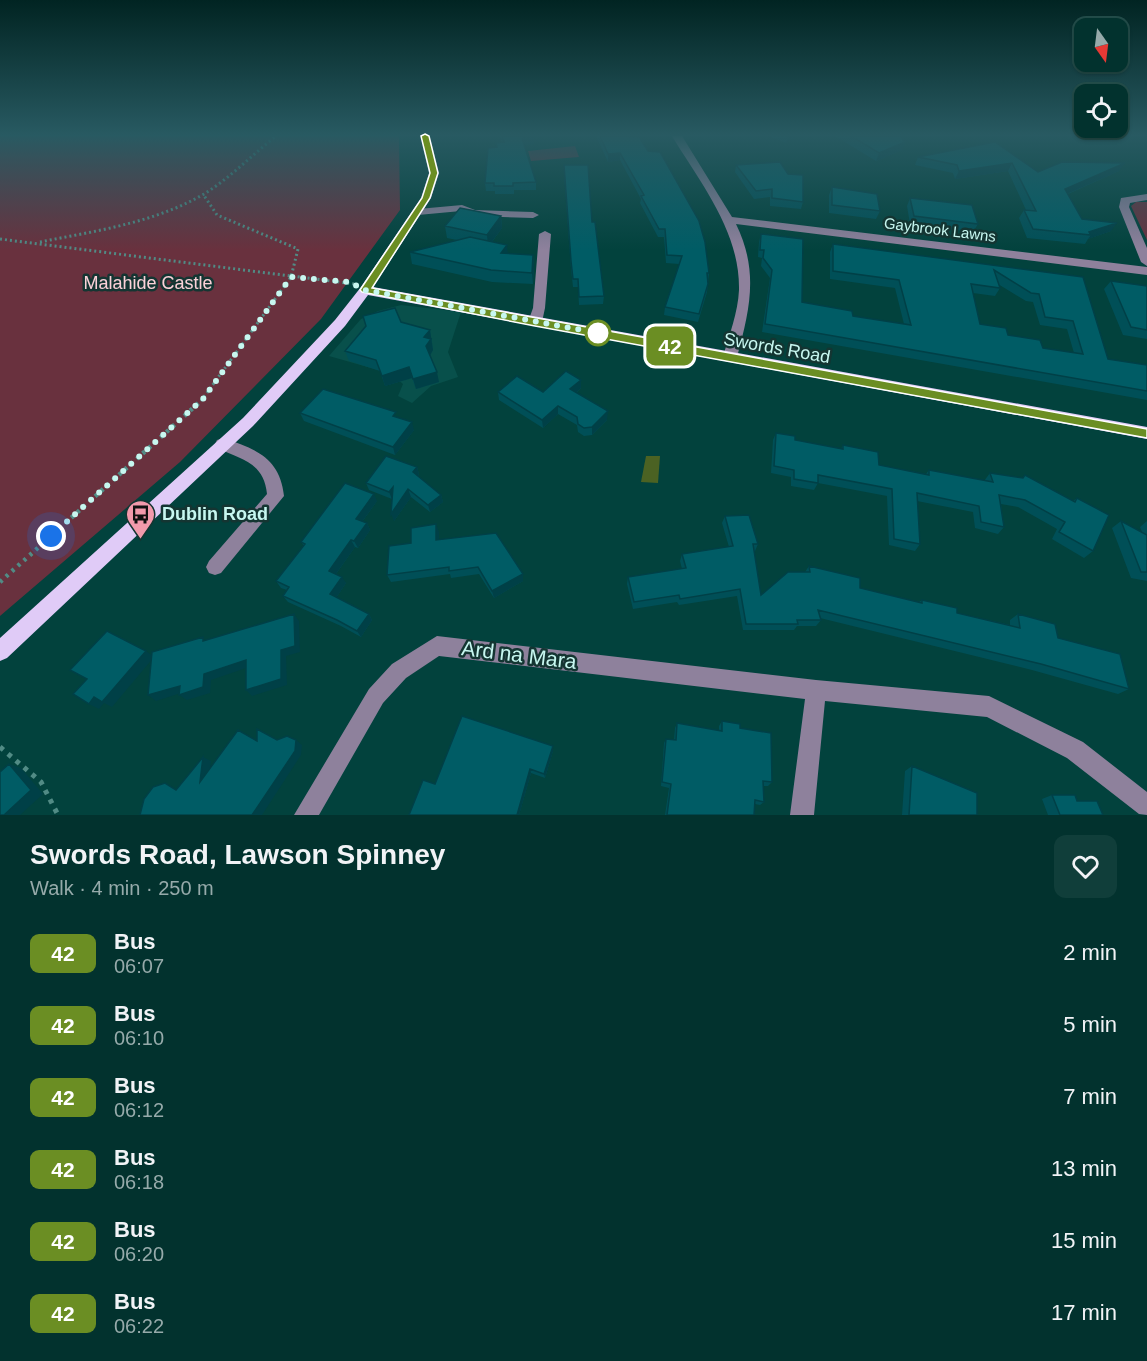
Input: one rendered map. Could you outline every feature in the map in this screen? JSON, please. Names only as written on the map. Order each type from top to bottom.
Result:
[{"type":"main road","points":[[0,651],[248,422],[340,323],[418,212],[426,198],[434,174]]},
{"type":"main road","name":"Swords Road","points":[[365,290],[1147,433]]},
{"type":"street","points":[[701,174],[730,220],[744,268],[745,289],[742,315],[730,357]]},
{"type":"street","points":[[1147,197],[1125,200],[1124,207],[1147,262]]},
{"type":"street","points":[[418,212],[462,208],[488,214],[533,214]]},
{"type":"street","name":"Gaybrook Lawns","points":[[730,220],[1147,271]]},
{"type":"street","points":[[535,322],[539,308],[545,234]]},
{"type":"street","points":[[215,567],[276,496],[275,478],[266,464],[223,444]]},
{"type":"street","name":"Ard na Mara","points":[[306,815],[376,696],[399,671],[437,646],[816,690],[989,707],[1075,750],[1147,806]]},
{"type":"street","points":[[802,815],[816,690]]},
{"type":"path","points":[[36,243],[106,229],[161,213],[203,194],[228,174]]},
{"type":"path","points":[[0,582],[203,399],[291,277],[298,249],[217,215],[203,194]]},
{"type":"path","points":[[0,239],[291,277],[349,282],[365,290]]},
{"type":"path","points":[[0,747],[41,782],[58,815]]},
{"type":"shaded area","points":[[401,305],[461,312],[448,352],[458,377],[431,386],[412,403],[398,396],[403,384],[392,374],[329,356],[361,319],[378,311]]},
{"type":"shaded area","points":[[646,456],[660,456],[658,483],[641,482]]},
{"type":"green space","name":"Malahide Castle","points":[[0,174],[400,174],[400,210],[321,319],[180,462],[0,616]]},
{"type":"green space","points":[[1136,202],[1147,202],[1147,240],[1131,206]]},
{"type":"building","points":[[486,174],[533,174],[536,182],[513,183],[513,186],[494,186],[494,183],[485,183]]},
{"type":"building","points":[[565,174],[589,174],[592,222],[595,222],[604,296],[579,297],[578,279],[573,279]]},
{"type":"building","points":[[632,174],[672,174],[699,221],[705,242],[709,273],[707,273],[708,284],[699,314],[665,307],[682,256],[667,255],[665,229],[659,229],[641,196],[644,195]]},
{"type":"building","points":[[743,174],[803,175],[803,202],[772,198],[772,189],[756,191]]},
{"type":"building","points":[[1018,174],[1100,174],[1065,189],[1082,219],[1117,223],[1089,232],[1091,235],[1033,229],[1024,210],[1036,211]]},
{"type":"building","points":[[832,187],[877,194],[880,211],[832,205]]},
{"type":"building","points":[[910,198],[972,205],[978,224],[914,216]]},
{"type":"building","points":[[460,208],[501,216],[487,235],[445,226]]},
{"type":"building","points":[[761,234],[803,239],[802,302],[852,311],[853,316],[911,325],[899,280],[833,271],[833,244],[1083,277],[1108,359],[1147,365],[1147,391],[765,324],[772,270],[763,258],[764,250],[760,250]],"holes":[[[994,270],[1031,293],[1039,294],[1045,317],[1073,321],[1083,354],[1043,348],[1040,340],[1008,335],[1006,328],[980,324],[971,284],[1000,288]]]},
{"type":"building","points":[[470,237],[507,245],[501,253],[533,255],[532,273],[491,270],[410,252]]},
{"type":"building","points":[[1111,281],[1147,286],[1147,330],[1131,327]]},
{"type":"building","points":[[395,308],[401,322],[430,330],[424,337],[431,339],[426,346],[437,372],[413,379],[409,367],[382,376],[376,360],[345,351],[366,326],[363,316]]},
{"type":"building","points":[[566,371],[581,380],[570,389],[608,411],[592,427],[584,428],[578,424],[577,417],[558,406],[542,420],[498,392],[517,376],[543,392]]},
{"type":"building","points":[[323,389],[396,412],[393,416],[412,422],[393,447],[300,413]]},
{"type":"building","points":[[776,433],[795,436],[795,440],[843,449],[843,445],[878,452],[879,465],[929,475],[929,470],[993,482],[990,473],[1023,478],[1025,475],[1075,502],[1077,498],[1109,515],[1093,551],[1059,532],[1065,522],[1025,500],[999,495],[1004,527],[981,522],[979,506],[917,493],[920,544],[894,539],[892,489],[818,475],[818,483],[794,479],[794,470],[774,466]]},
{"type":"building","points":[[386,456],[417,467],[413,472],[441,495],[428,505],[408,489],[391,514],[393,487],[389,492],[366,483]]},
{"type":"building","points":[[345,483],[374,494],[356,519],[367,523],[354,541],[351,540],[329,571],[342,577],[330,594],[369,614],[357,631],[283,596],[289,587],[276,581],[305,544],[301,542]]},
{"type":"building","points":[[749,515],[758,544],[753,544],[761,595],[788,572],[810,572],[809,566],[860,578],[860,588],[922,603],[922,600],[957,608],[957,613],[1020,628],[1018,614],[1055,624],[1058,638],[1120,654],[1129,689],[1041,664],[818,610],[821,620],[797,620],[798,624],[746,624],[740,589],[680,599],[679,595],[634,602],[628,577],[686,568],[682,554],[733,546],[725,516]]},
{"type":"building","points":[[1121,521],[1147,535],[1147,572],[1141,572]]},
{"type":"building","points":[[436,524],[436,540],[496,533],[523,574],[492,591],[478,567],[449,571],[449,567],[387,575],[389,546],[411,543],[411,528]]},
{"type":"building","points":[[294,614],[295,646],[281,650],[281,679],[246,690],[246,660],[204,674],[203,687],[179,695],[180,686],[148,695],[152,652],[203,637],[203,641]]},
{"type":"building","points":[[107,631],[146,651],[102,702],[94,697],[89,704],[73,694],[87,679],[70,670]]},
{"type":"building","points":[[462,716],[553,746],[544,774],[530,769],[517,815],[409,815],[423,780],[435,784]]},
{"type":"building","points":[[722,721],[740,724],[740,728],[771,733],[772,782],[763,781],[764,802],[755,800],[754,815],[667,815],[671,784],[662,782],[666,739],[676,740],[677,723],[722,731]]},
{"type":"building","points":[[257,729],[277,740],[287,736],[296,740],[295,751],[252,815],[140,815],[144,799],[153,787],[165,783],[176,790],[203,757],[200,782],[238,730],[257,741]]},
{"type":"building","points":[[9,764],[31,790],[4,815],[0,815],[0,772]]},
{"type":"building","points":[[912,766],[977,793],[977,815],[909,815]]},
{"type":"building","points":[[1052,795],[1075,795],[1077,801],[1097,801],[1103,815],[1060,815]]},
{"type":"bus line","name":"42","points":[[434,174],[426,198],[418,212],[365,290],[420,298],[535,322],[1147,433]]},
{"type":"place","name":"Dublin Road","points":[[141,540]]},
{"type":"route","points":[[51,536],[203,399],[291,277],[349,282],[365,290],[420,298],[598,333]]}]
